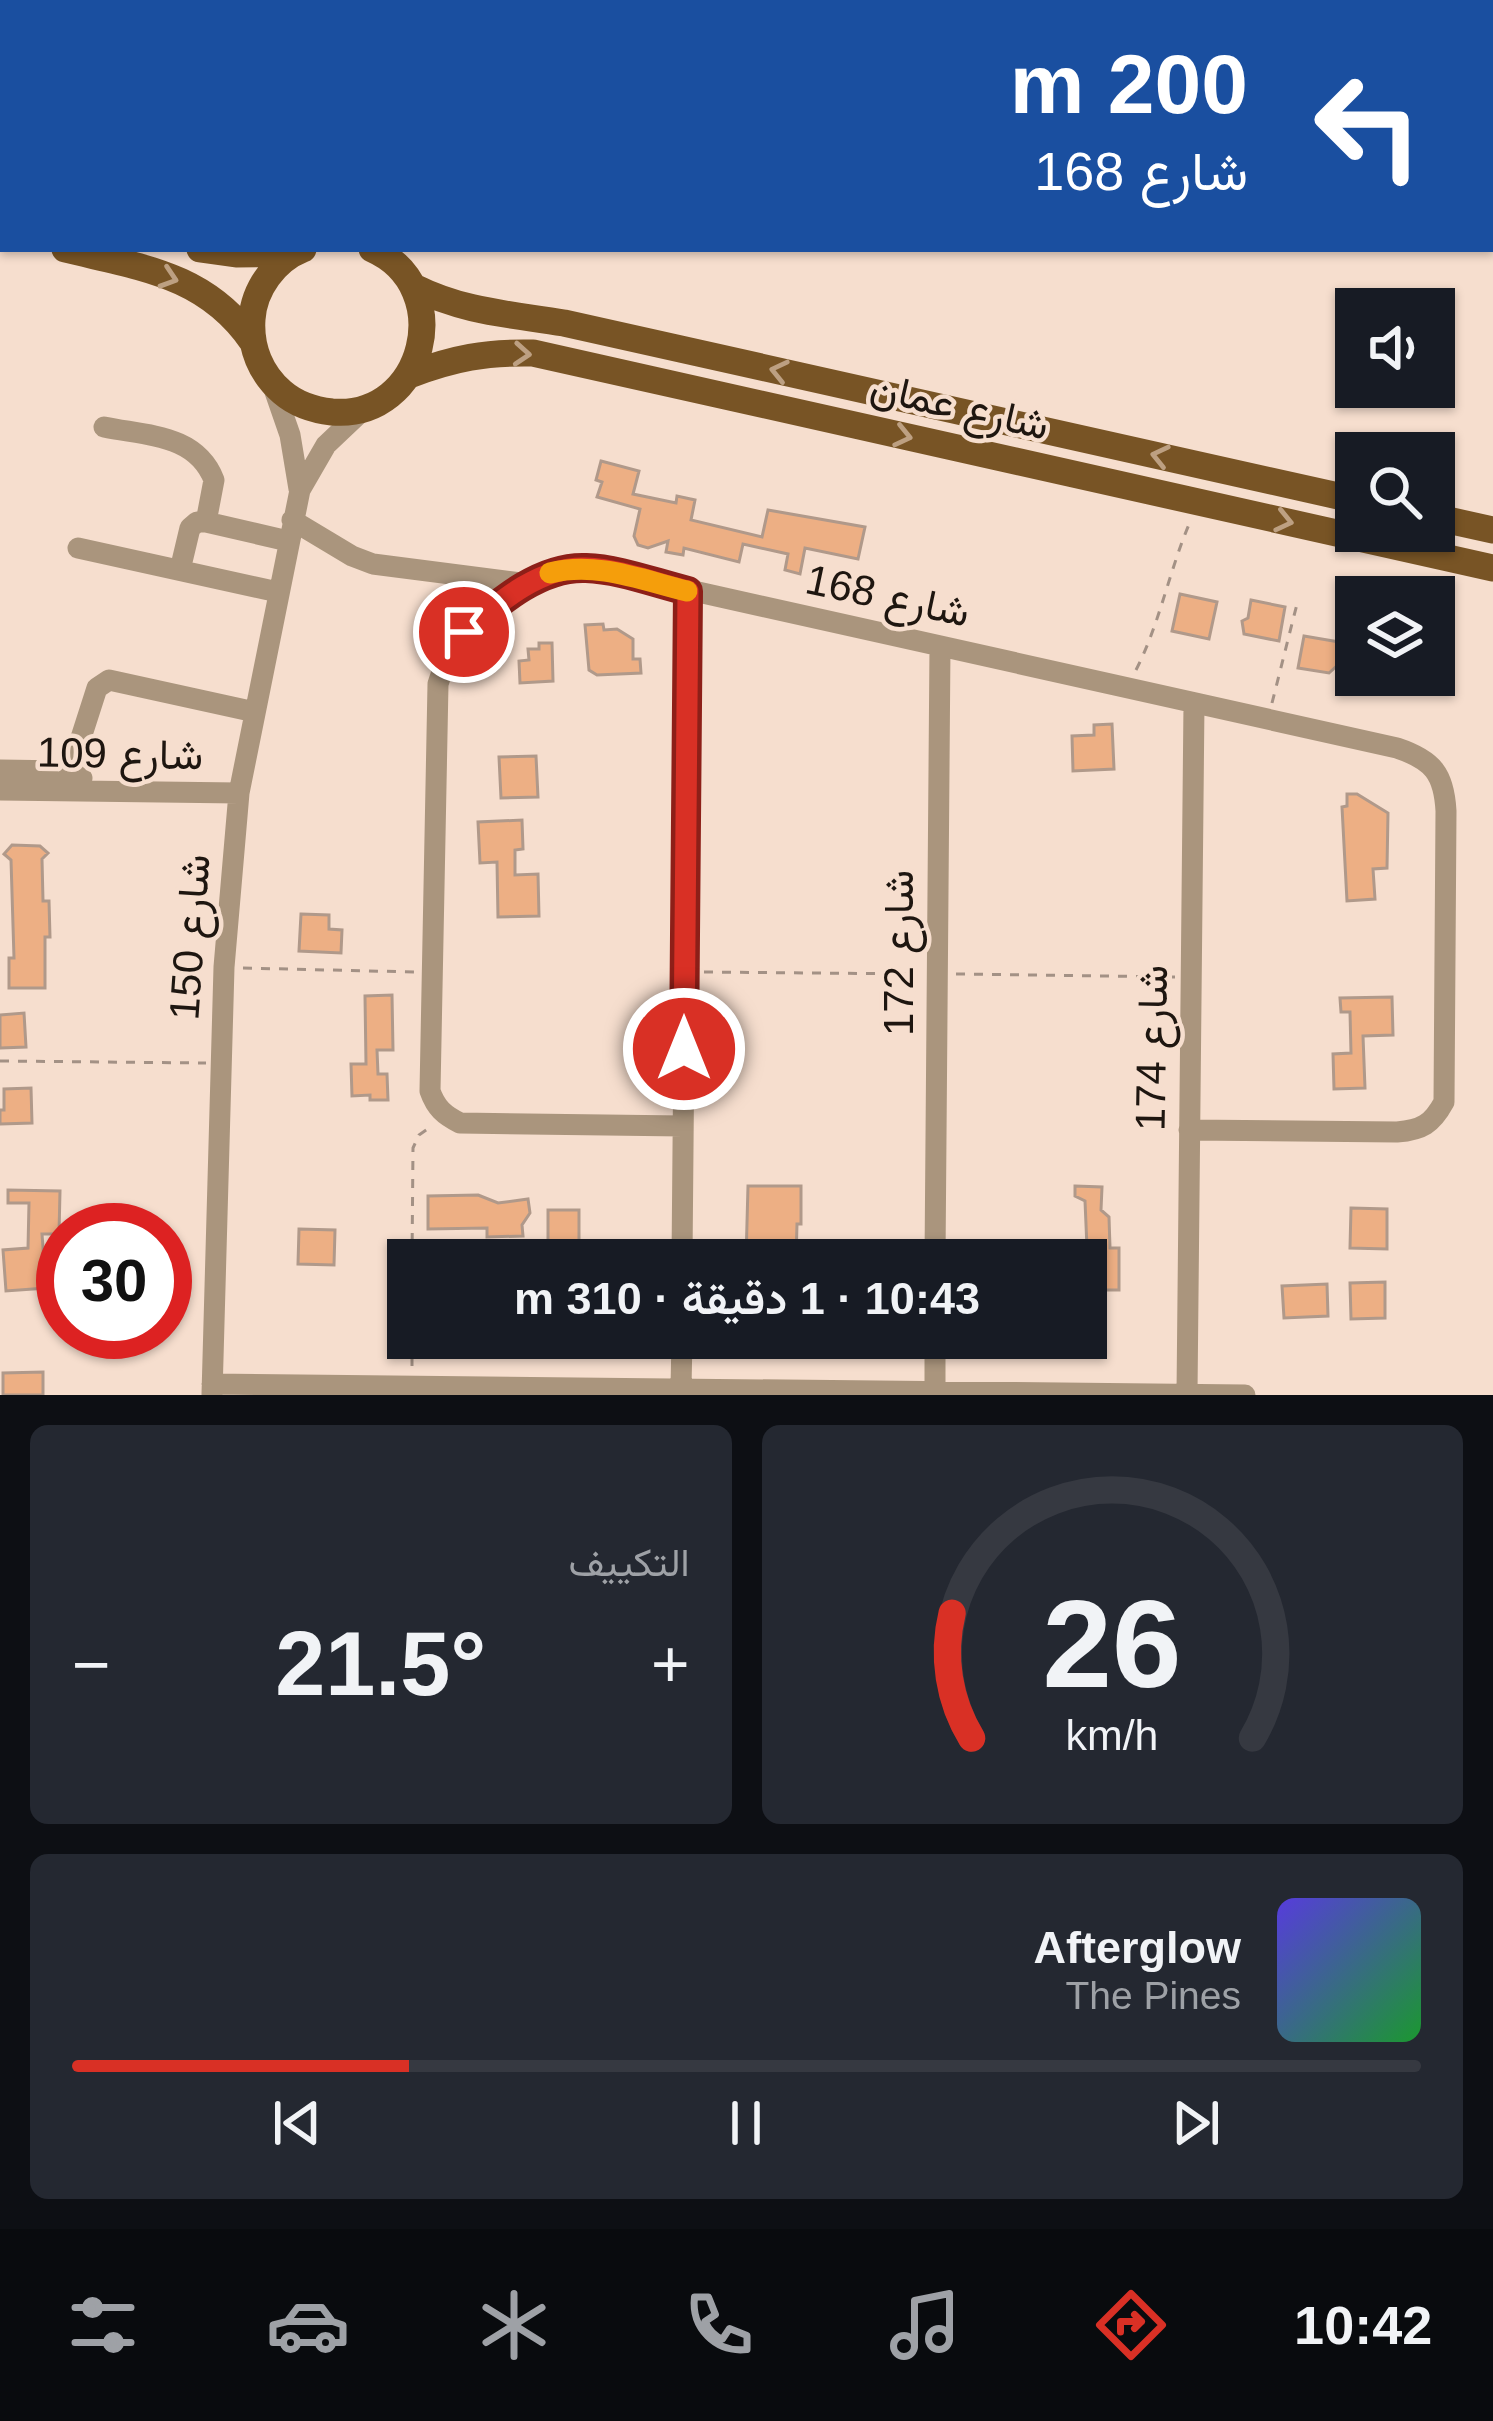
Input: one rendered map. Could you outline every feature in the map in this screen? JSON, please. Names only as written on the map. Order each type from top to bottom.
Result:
[{"type":"main road","points":[[75,252],[194,287],[227,310],[252,341]]},
{"type":"main road","points":[[222,252],[277,252]]},
{"type":"main road","points":[[297,252],[273,269],[259,290],[252,316],[252,341],[259,364],[291,400],[314,410],[364,409]]},
{"type":"main road","points":[[376,252],[400,268],[422,308],[419,354],[409,375]]},
{"type":"main road","name":"شارع عمان","points":[[414,287],[488,313],[577,326],[1335,495]]},
{"type":"main road","name":"شارع عمان","points":[[364,409],[389,395],[409,375],[448,359],[490,352],[533,353],[1493,568]]},
{"type":"main road","points":[[1455,522],[1493,530]]},
{"type":"street","name":"شارع 150","points":[[272,383],[290,435],[299,490]]},
{"type":"street","name":"شارع 150","points":[[212,1389],[219,1063],[239,793],[299,490],[326,445],[364,409]]},
{"type":"street","points":[[104,427],[185,445],[196,452],[214,480],[206,522]]},
{"type":"street","points":[[180,571],[190,528],[206,522],[290,531],[373,564],[529,584]]},
{"type":"street","points":[[78,548],[278,592]]},
{"type":"street","name":"شارع 168","points":[[446,1116],[430,1091],[438,684],[447,656],[486,613],[548,574],[591,568],[1268,719],[1418,755],[1435,770],[1444,789],[1444,1102],[1435,1120],[1418,1130],[1189,1130]]},
{"type":"street","points":[[682,1239],[688,591]]},
{"type":"street","name":"شارع 172","points":[[935,1239],[940,646]]},
{"type":"street","points":[[70,772],[97,688],[109,680],[255,712]]},
{"type":"street","name":"شارع 174","points":[[1186,1394],[1194,703]]},
{"type":"street","points":[[0,770],[70,772],[103,791]]},
{"type":"street","name":"شارع 109","points":[[0,790],[239,793]]},
{"type":"street","points":[[446,1116],[475,1124],[683,1126]]},
{"type":"street","points":[[682,1359],[682,1388]]},
{"type":"street","points":[[935,1359],[935,1390]]},
{"type":"street","points":[[212,1389],[412,1386],[1245,1395]]},
{"type":"path","points":[[1127,688],[1154,631],[1172,566],[1198,502]]},
{"type":"path","points":[[1268,719],[1298,600]]},
{"type":"path","points":[[224,968],[431,972]]},
{"type":"path","points":[[0,1061],[219,1063]]},
{"type":"path","points":[[412,1239],[413,1148],[419,1136],[446,1116]]},
{"type":"path","points":[[412,1359],[412,1386]]},
{"type":"building","points":[[601,461],[639,471],[633,494],[676,503],[677,496],[695,500],[691,520],[762,537],[768,510],[865,527],[858,559],[805,548],[800,574],[785,570],[788,554],[743,544],[739,562],[684,548],[683,555],[666,552],[668,541],[648,548],[638,545],[634,536],[640,509],[597,497]]},
{"type":"building","points":[[1180,594],[1217,602],[1209,639],[1172,631]]},
{"type":"building","points":[[1251,600],[1285,607],[1279,641],[1244,634],[1242,621],[1248,618]]},
{"type":"building","points":[[603,624],[604,630],[617,629],[633,639],[633,659],[640,659],[641,673],[597,675],[589,670],[585,625]]},
{"type":"building","points":[[1304,636],[1335,641],[1335,668],[1329,673],[1298,668]]},
{"type":"building","points":[[539,643],[552,643],[553,681],[520,683],[519,661],[529,660],[528,649],[539,649]]},
{"type":"building","points":[[1112,724],[1114,769],[1073,771],[1072,736],[1094,735],[1094,725]]},
{"type":"building","points":[[536,756],[538,797],[501,798],[499,757]]},
{"type":"building","points":[[1347,794],[1357,794],[1388,813],[1387,868],[1373,869],[1375,899],[1347,901],[1342,807],[1347,806]]},
{"type":"building","points":[[522,820],[523,849],[515,850],[515,875],[538,874],[539,916],[498,917],[497,862],[480,863],[478,822]]},
{"type":"building","points":[[12,845],[40,846],[48,853],[42,859],[50,937],[45,937],[45,988],[9,988],[9,958],[14,958],[11,860],[4,854]]},
{"type":"building","points":[[301,914],[329,915],[329,929],[342,930],[341,953],[299,951]]},
{"type":"building","points":[[392,995],[393,1050],[377,1050],[378,1074],[387,1074],[388,1100],[352,1096],[351,1064],[366,1064],[365,996]]},
{"type":"building","points":[[1392,997],[1393,1035],[1363,1036],[1365,1088],[1334,1089],[1333,1054],[1351,1053],[1350,1012],[1341,1012],[1340,998]]},
{"type":"building","points":[[24,1013],[26,1047],[0,1048],[0,1015]]},
{"type":"building","points":[[31,1088],[32,1123],[0,1124],[4,1089]]},
{"type":"building","points":[[748,1186],[801,1186],[797,1239],[747,1239]]},
{"type":"building","points":[[1075,1186],[1102,1187],[1101,1210],[1109,1217],[1110,1248],[1119,1248],[1119,1290],[1107,1290],[1107,1239],[1087,1239],[1085,1201],[1075,1196]]},
{"type":"building","points":[[8,1190],[60,1191],[60,1203],[36,1203],[36,1289],[6,1291],[3,1250],[28,1248],[29,1203],[8,1203]]},
{"type":"building","points":[[478,1195],[498,1203],[528,1199],[530,1213],[522,1225],[523,1236],[487,1237],[487,1228],[428,1229],[428,1196]]},
{"type":"building","points":[[1351,1208],[1387,1209],[1387,1249],[1350,1248]]},
{"type":"building","points":[[548,1210],[579,1210],[579,1239],[548,1239]]},
{"type":"building","points":[[299,1229],[335,1230],[334,1265],[298,1264]]},
{"type":"building","points":[[1385,1282],[1385,1318],[1351,1319],[1350,1283]]},
{"type":"building","points":[[1327,1284],[1328,1316],[1284,1318],[1282,1286]]},
{"type":"building","points":[[43,1372],[43,1395],[3,1395],[3,1373]]},
{"type":"slow traffic","points":[[550,573],[591,568],[687,591]]},
{"type":"route","points":[[464,632],[529,584],[569,568],[591,568],[688,591],[684,1049]]}]
